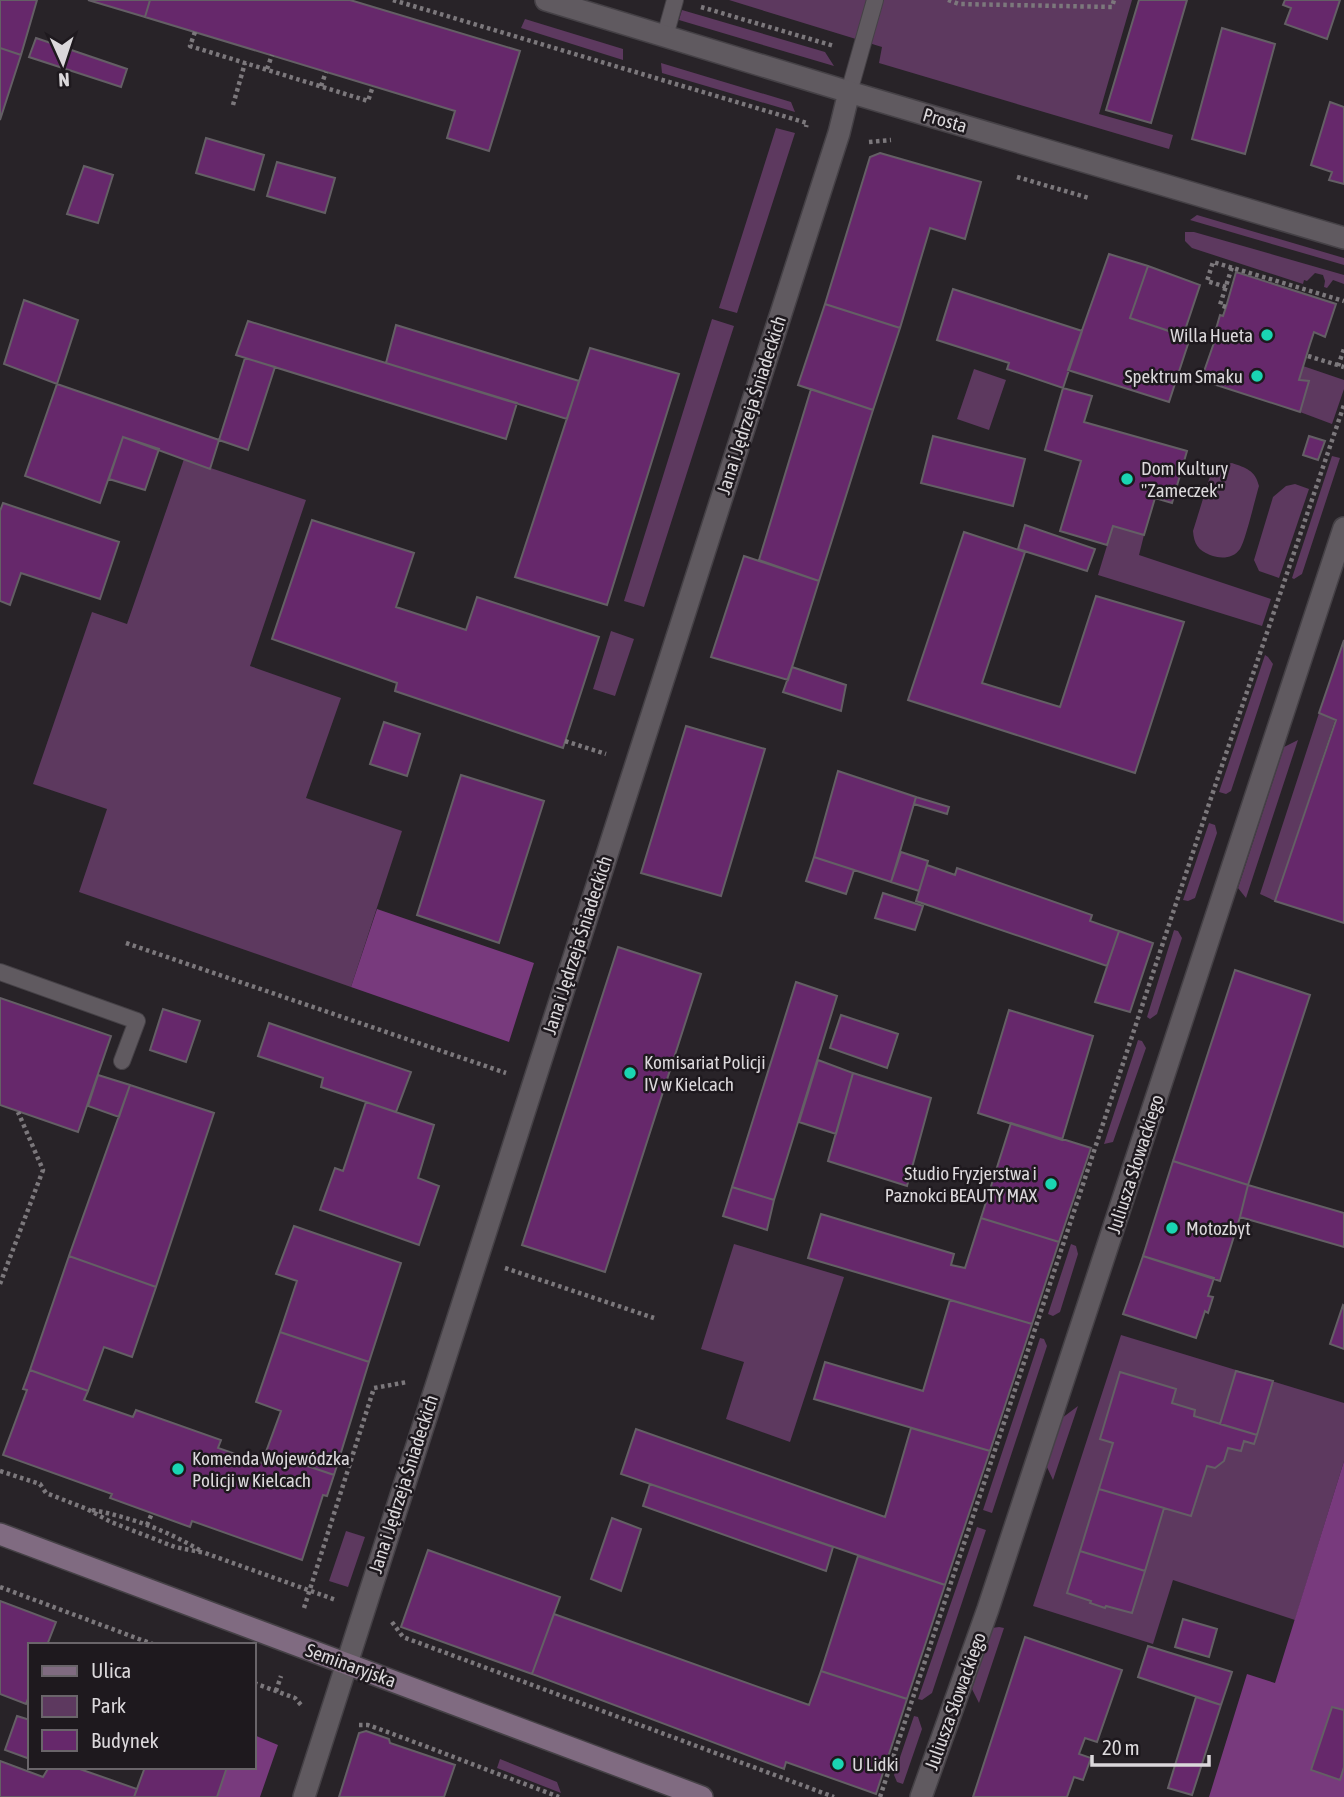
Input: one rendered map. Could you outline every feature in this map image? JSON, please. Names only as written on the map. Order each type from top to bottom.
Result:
[{"type":"street","name":"Prosta","points":[[546,0],[1344,238]]},
{"type":"street","name":"Jana i Jędrzeja Śniadeckich","points":[[304,1797],[839,133],[849,92]]},
{"type":"street","name":"Juliusza Słowackiego","points":[[921,1797],[988,1609],[1344,528]]},
{"type":"street","name":"Seminaryjska","points":[[0,1534],[702,1797]]},
{"type":"lane","points":[[665,36],[675,0]]},
{"type":"lane","points":[[849,92],[875,0]]},
{"type":"lane","points":[[0,972],[137,1021],[122,1061]]},
{"type":"path","points":[[393,0],[807,123]]},
{"type":"path","points":[[948,0],[959,4],[1112,7],[1114,0]]},
{"type":"path","points":[[701,7],[834,46],[856,64]]},
{"type":"path","points":[[195,32],[190,46],[368,101],[373,86]]},
{"type":"path","points":[[267,69],[271,55]]},
{"type":"path","points":[[233,105],[245,62]]},
{"type":"path","points":[[321,86],[326,72]]},
{"type":"path","points":[[1226,287],[1207,281],[1213,262],[1344,301]]},
{"type":"path","points":[[1226,307],[1220,305],[1232,267]]},
{"type":"path","points":[[1308,356],[1341,367],[1344,349]]},
{"type":"path","points":[[880,1797],[1344,405]]},
{"type":"path","points":[[565,741],[606,754]]},
{"type":"path","points":[[125,943],[507,1073]]},
{"type":"path","points":[[0,1284],[43,1170],[18,1112]]},
{"type":"path","points":[[500,1266],[654,1318]]},
{"type":"path","points":[[0,1471],[40,1484],[46,1493],[175,1547],[205,1553],[340,1602]]},
{"type":"path","points":[[87,1509],[118,1514],[180,1538],[205,1553]]},
{"type":"path","points":[[147,1525],[152,1513]]},
{"type":"path","points":[[0,1587],[150,1643]]},
{"type":"path","points":[[391,1620],[403,1637],[834,1797]]},
{"type":"path","points":[[276,1691],[281,1676]]},
{"type":"path","points":[[256,1683],[295,1698],[306,1710]]},
{"type":"path","points":[[355,1726],[380,1730],[559,1797]]},
{"type":"green space","points":[[729,0],[1132,0],[1099,114],[1173,135],[1169,149],[879,63],[882,47]]},
{"type":"green space","points":[[682,10],[825,52],[834,66],[679,20]]},
{"type":"green space","points":[[525,19],[623,49],[623,60],[521,28]]},
{"type":"green space","points":[[661,63],[791,102],[795,112],[662,73]]},
{"type":"green space","points":[[776,128],[795,133],[737,313],[719,308]]},
{"type":"green space","points":[[1197,215],[1344,258],[1344,265],[1190,220]]},
{"type":"green space","points":[[1185,232],[1194,232],[1344,275],[1344,284],[1333,280],[1327,288],[1324,287],[1323,275],[1315,273],[1307,281],[1304,280],[1303,284],[1192,248],[1185,241]]},
{"type":"green space","points":[[712,319],[734,326],[644,607],[624,601]]},
{"type":"green space","points":[[1303,366],[1344,380],[1344,389],[1332,424],[1300,412],[1309,381],[1299,380]]},
{"type":"green space","points":[[974,369],[1006,380],[989,430],[957,419]]},
{"type":"green space","points":[[1332,456],[1340,458],[1302,574],[1294,579],[1292,578]]},
{"type":"green space","points":[[184,459],[306,500],[250,666],[341,698],[306,798],[402,831],[351,987],[79,892],[107,809],[33,784],[92,612],[127,624]]},
{"type":"green space","points":[[1232,463],[1252,473],[1259,486],[1240,549],[1230,556],[1218,557],[1200,549],[1193,531],[1211,473],[1220,465]]},
{"type":"green space","points":[[1295,484],[1309,489],[1279,578],[1259,571],[1254,560],[1273,497],[1286,486]]},
{"type":"green space","points":[[1113,526],[1144,535],[1139,555],[1271,599],[1262,626],[1098,575]]},
{"type":"green space","points":[[611,631],[634,639],[615,696],[593,689]]},
{"type":"green space","points":[[1265,655],[1273,664],[1231,791],[1226,794],[1219,792]]},
{"type":"green space","points":[[1319,713],[1335,720],[1275,901],[1260,894]]},
{"type":"green space","points":[[1298,740],[1246,898],[1238,888],[1284,747]]},
{"type":"green space","points":[[1209,823],[1215,825],[1217,833],[1195,898],[1183,900]]},
{"type":"green space","points":[[1174,930],[1178,931],[1182,938],[1157,1014],[1150,1019],[1147,1017]]},
{"type":"green space","points":[[1138,1040],[1142,1041],[1146,1048],[1113,1142],[1104,1144]]},
{"type":"green space","points":[[734,1244],[844,1277],[790,1442],[726,1419],[744,1362],[701,1349]]},
{"type":"green space","points":[[1071,1244],[1076,1246],[1078,1254],[1060,1312],[1053,1316],[1048,1314]]},
{"type":"green space","points":[[1121,1335],[1344,1403],[1344,1461],[1295,1620],[1173,1580],[1153,1644],[1033,1606]]},
{"type":"green space","points":[[1040,1338],[1044,1339],[1047,1346],[992,1513],[983,1510]]},
{"type":"green space","points":[[1078,1406],[1053,1480],[1046,1465],[1062,1418]]},
{"type":"green space","points":[[977,1527],[986,1530],[932,1693],[922,1700],[918,1699]]},
{"type":"green space","points":[[346,1531],[365,1537],[348,1587],[329,1581]]},
{"type":"green space","points":[[992,1628],[1004,1628],[979,1703],[972,1689]]},
{"type":"green space","points":[[914,1716],[918,1717],[922,1729],[903,1784],[897,1782],[894,1775]]},
{"type":"green space","points":[[500,1759],[557,1782],[561,1793],[497,1768]]},
{"type":"shaded area","points":[[377,909],[534,963],[509,1042],[351,987]]},
{"type":"shaded area","points":[[1344,1461],[1344,1797],[1209,1797],[1247,1674],[1275,1683]]},
{"type":"shaded area","points":[[256,1736],[278,1745],[260,1797],[217,1797],[226,1769],[256,1769]]},
{"type":"building","points":[[0,0],[37,0],[21,55],[0,48]]},
{"type":"building","points":[[88,0],[150,0],[145,17]]},
{"type":"building","points":[[150,0],[350,0],[520,51],[489,151],[447,138],[455,111],[145,17]]},
{"type":"building","points":[[1139,0],[1187,0],[1151,123],[1106,110]]},
{"type":"building","points":[[1285,0],[1340,0],[1327,39],[1285,24],[1291,8],[1283,5]]},
{"type":"building","points":[[1222,28],[1275,44],[1245,154],[1192,139]]},
{"type":"building","points":[[36,38],[127,69],[121,87],[29,57]]},
{"type":"building","points":[[0,48],[21,55],[0,120]]},
{"type":"building","points":[[1330,102],[1344,107],[1344,184],[1329,180],[1332,172],[1311,165]]},
{"type":"building","points":[[206,138],[264,155],[254,190],[196,173]]},
{"type":"building","points":[[880,153],[981,182],[965,239],[930,228],[900,328],[825,304],[870,157]]},
{"type":"building","points":[[277,162],[335,178],[325,213],[267,196]]},
{"type":"building","points":[[84,166],[113,175],[98,223],[67,214]]},
{"type":"building","points":[[1109,254],[1148,266],[1130,318],[1190,338],[1169,402],[1068,370]]},
{"type":"building","points":[[1148,266],[1200,285],[1183,336],[1130,318]]},
{"type":"building","points":[[1236,272],[1336,304],[1325,337],[1314,332],[1310,344],[1299,380],[1309,381],[1300,412],[1201,380]]},
{"type":"building","points":[[953,289],[1082,331],[1063,388],[1007,369],[1009,363],[937,340]]},
{"type":"building","points":[[24,300],[78,320],[57,384],[4,364]]},
{"type":"building","points":[[825,304],[900,328],[873,410],[798,385]]},
{"type":"building","points":[[248,321],[517,403],[506,439],[236,355]]},
{"type":"building","points":[[396,325],[579,381],[567,419],[386,363]]},
{"type":"building","points":[[590,348],[679,374],[607,605],[515,577]]},
{"type":"building","points":[[245,358],[275,367],[248,450],[219,440]]},
{"type":"building","points":[[57,384],[219,440],[210,469],[123,437],[100,503],[25,476]]},
{"type":"building","name":"Dom Kultury \"Zameczek\"","points":[[1063,388],[1092,396],[1084,422],[1187,451],[1172,503],[1155,498],[1144,535],[1113,526],[1107,545],[1060,531],[1081,461],[1045,450]]},
{"type":"building","points":[[811,389],[873,410],[819,581],[759,560]]},
{"type":"building","points":[[933,436],[1025,459],[1013,506],[921,483]]},
{"type":"building","points":[[1309,436],[1325,441],[1318,460],[1303,455]]},
{"type":"building","points":[[123,437],[159,449],[145,490],[109,479]]},
{"type":"building","points":[[3,503],[119,542],[100,599],[21,573],[10,605],[0,601],[0,511]]},
{"type":"building","points":[[312,520],[414,553],[396,607],[466,630],[477,597],[599,637],[563,748],[395,691],[397,683],[272,639]]},
{"type":"building","points":[[1025,525],[1095,549],[1087,571],[1018,549]]},
{"type":"building","points":[[964,532],[1025,552],[982,683],[1060,707],[1096,596],[1184,622],[1135,773],[908,700]]},
{"type":"building","points":[[744,556],[819,581],[788,680],[711,657]]},
{"type":"building","points":[[1344,640],[1344,923],[1275,901],[1336,720],[1319,713]]},
{"type":"building","points":[[792,667],[846,685],[841,711],[783,692]]},
{"type":"building","points":[[384,722],[420,734],[407,776],[370,764]]},
{"type":"building","points":[[686,726],[765,749],[721,896],[641,873]]},
{"type":"building","points":[[838,771],[916,797],[891,882],[814,857]]},
{"type":"building","points":[[461,775],[544,801],[499,943],[417,915]]},
{"type":"building","points":[[916,797],[949,807],[947,814],[914,804]]},
{"type":"building","points":[[901,852],[928,861],[919,891],[891,882]]},
{"type":"building","points":[[814,857],[854,870],[846,894],[806,881]]},
{"type":"building","points":[[927,865],[955,875],[957,868],[1092,915],[1090,921],[1119,931],[1107,966],[916,901]]},
{"type":"building","points":[[883,893],[923,906],[915,930],[875,918]]},
{"type":"building","points":[[1119,931],[1153,943],[1130,1012],[1095,1002]]},
{"type":"building","points":[[618,947],[701,974],[605,1272],[522,1245]]},
{"type":"building","points":[[1235,970],[1310,995],[1248,1185],[1173,1161]]},
{"type":"building","points":[[796,982],[837,996],[774,1200],[732,1187]]},
{"type":"building","points":[[0,998],[111,1036],[78,1132],[0,1105]]},
{"type":"building","points":[[163,1009],[200,1021],[186,1062],[150,1050]]},
{"type":"building","points":[[1009,1010],[1093,1036],[1062,1140],[978,1113]]},
{"type":"building","points":[[841,1015],[898,1034],[887,1068],[830,1048]]},
{"type":"building","points":[[269,1023],[411,1072],[396,1112],[321,1087],[323,1078],[258,1056]]},
{"type":"building","points":[[818,1060],[853,1073],[836,1134],[799,1122]]},
{"type":"building","points":[[853,1073],[931,1098],[907,1186],[828,1161]]},
{"type":"building","points":[[98,1075],[130,1085],[119,1117],[88,1106]]},
{"type":"building","points":[[130,1085],[214,1113],[156,1287],[69,1256]]},
{"type":"building","points":[[366,1102],[434,1125],[418,1178],[439,1186],[419,1245],[320,1210],[335,1168],[343,1171]]},
{"type":"building","points":[[1011,1123],[1091,1148],[1059,1242],[981,1218]]},
{"type":"building","points":[[1173,1161],[1248,1185],[1220,1281],[1143,1256]]},
{"type":"building","points":[[1248,1185],[1344,1213],[1344,1247],[1240,1217]]},
{"type":"building","points":[[732,1187],[774,1200],[767,1230],[723,1216]]},
{"type":"building","points":[[821,1214],[954,1254],[951,1265],[965,1268],[981,1218],[1059,1242],[1032,1324],[808,1258]]},
{"type":"building","points":[[294,1226],[401,1263],[369,1362],[280,1332],[297,1281],[276,1274]]},
{"type":"building","points":[[69,1256],[156,1287],[132,1357],[104,1347],[88,1391],[30,1370]]},
{"type":"building","points":[[1143,1256],[1214,1278],[1208,1296],[1213,1297],[1196,1338],[1123,1314]]},
{"type":"building","points":[[950,1300],[1032,1324],[990,1451],[814,1399],[825,1362],[923,1391]]},
{"type":"building","points":[[1344,1306],[1344,1349],[1330,1344]]},
{"type":"building","points":[[280,1332],[369,1362],[334,1475],[266,1452],[281,1411],[256,1402]]},
{"type":"building","name":"Komenda Wojewódzka Policji w Kielcach","points":[[30,1370],[88,1391],[84,1400],[133,1417],[136,1410],[221,1440],[218,1448],[262,1463],[266,1452],[334,1475],[327,1496],[323,1495],[302,1560],[192,1521],[190,1527],[110,1498],[112,1494],[3,1455],[27,1390],[23,1389]]},
{"type":"building","points":[[1236,1371],[1273,1381],[1257,1435],[1220,1424]]},
{"type":"building","points":[[1120,1372],[1176,1389],[1172,1403],[1195,1410],[1194,1416],[1257,1435],[1254,1444],[1244,1441],[1241,1451],[1228,1448],[1224,1461],[1215,1468],[1207,1466],[1191,1516],[1099,1489],[1113,1443],[1100,1439]]},
{"type":"building","points":[[911,1428],[990,1451],[945,1585],[621,1474],[636,1429],[885,1517]]},
{"type":"building","points":[[650,1484],[833,1547],[826,1571],[643,1506]]},
{"type":"building","points":[[1099,1489],[1164,1508],[1145,1571],[1080,1551]]},
{"type":"building","points":[[612,1518],[641,1529],[621,1591],[591,1579]]},
{"type":"building","points":[[428,1550],[560,1597],[532,1674],[401,1627]]},
{"type":"building","points":[[1080,1551],[1145,1571],[1132,1613],[1106,1606],[1105,1608],[1067,1593]]},
{"type":"building","points":[[858,1556],[945,1585],[907,1699],[821,1671]]},
{"type":"building","points":[[0,1601],[56,1622],[48,1643],[28,1643],[26,1704],[0,1694]]},
{"type":"building","points":[[554,1614],[809,1705],[821,1671],[907,1699],[876,1794],[786,1762],[784,1769],[532,1674]]},
{"type":"building","points":[[1183,1619],[1217,1629],[1209,1657],[1175,1647]]},
{"type":"building","points":[[1025,1637],[1122,1670],[1097,1742],[1085,1738],[1079,1754],[1091,1758],[1083,1780],[1074,1777],[1067,1797],[973,1797]]},
{"type":"building","points":[[1148,1646],[1232,1672],[1221,1705],[1138,1677]]},
{"type":"building","points":[[1196,1697],[1221,1705],[1192,1795],[1168,1788]]},
{"type":"building","points":[[1332,1707],[1344,1710],[1344,1767],[1340,1780],[1311,1770]]},
{"type":"building","points":[[17,1716],[28,1719],[28,1758],[5,1750]]},
{"type":"building","points":[[366,1731],[389,1739],[390,1743],[455,1765],[444,1797],[339,1797],[359,1733]]},
{"type":"building","points":[[0,1761],[43,1777],[48,1769],[80,1769],[137,1789],[134,1797],[0,1797]]},
{"type":"building","points":[[144,1769],[226,1769],[217,1797],[134,1797]]},
{"type":"place","name":"Willa Hueta","points":[[1267,335]]},
{"type":"place","name":"Spektrum Smaku","points":[[1257,376]]},
{"type":"place","name":"Dom Kultury \"Zameczek\"","points":[[1127,479]]},
{"type":"place","name":"Komisariat Policji IV w Kielcach","points":[[630,1073]]},
{"type":"place","name":"Studio Fryzjerstwa i Paznokci BEAUTY MAX","points":[[1051,1184]]},
{"type":"place","name":"Motozbyt","points":[[1172,1228]]},
{"type":"place","name":"Komenda Wojewódzka Policji w Kielcach","points":[[178,1469]]},
{"type":"place","name":"U Lidki","points":[[838,1764]]}]
